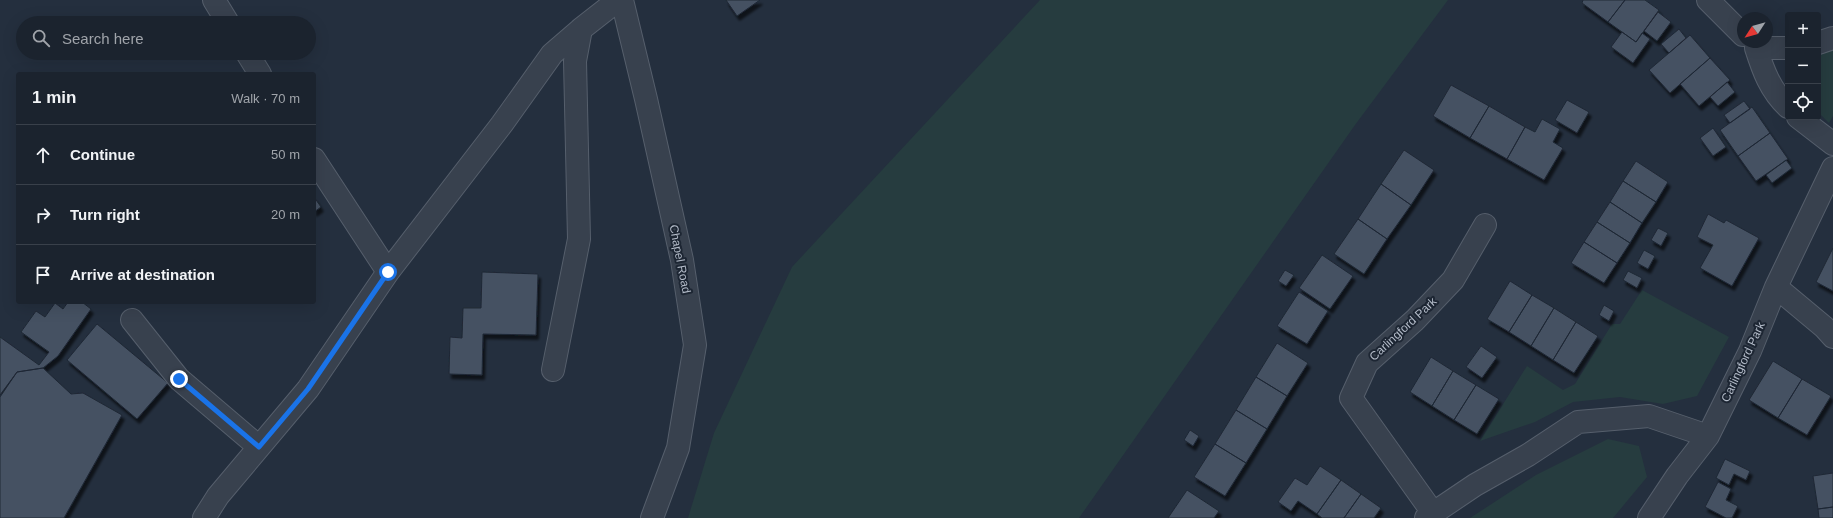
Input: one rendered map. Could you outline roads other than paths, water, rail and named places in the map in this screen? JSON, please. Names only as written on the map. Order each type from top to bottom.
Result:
[{"type":"street","points":[[214,0],[224,16]]},
{"type":"street","points":[[204,518],[218,496],[308,389],[388,272],[502,124],[552,54],[580,29],[618,0]]},
{"type":"street","name":"Chapel Road","points":[[622,0],[682,260],[695,345],[678,448],[652,518]]},
{"type":"street","points":[[1708,0],[1737,29]]},
{"type":"street","points":[[554,370],[580,239],[576,61],[580,29]]},
{"type":"street","points":[[1821,42],[1833,38]]},
{"type":"street","points":[[1773,46],[1785,48]]},
{"type":"street","points":[[1753,48],[1765,77],[1785,104]]},
{"type":"street","points":[[251,60],[259,72]]},
{"type":"street","points":[[1802,120],[1833,144]]},
{"type":"street","points":[[316,162],[388,272]]},
{"type":"street","name":"Carlingford Park","points":[[1649,518],[1677,476],[1708,436],[1750,351],[1776,287],[1833,168]]},
{"type":"street","name":"Carlingford Park","points":[[1485,225],[1454,280],[1415,320],[1367,363],[1351,398],[1430,516],[1475,485],[1528,455],[1578,422],[1649,416],[1708,436]]},
{"type":"street","points":[[1776,287],[1824,327],[1833,337]]},
{"type":"street","points":[[132,320],[179,379],[259,447]]}]
